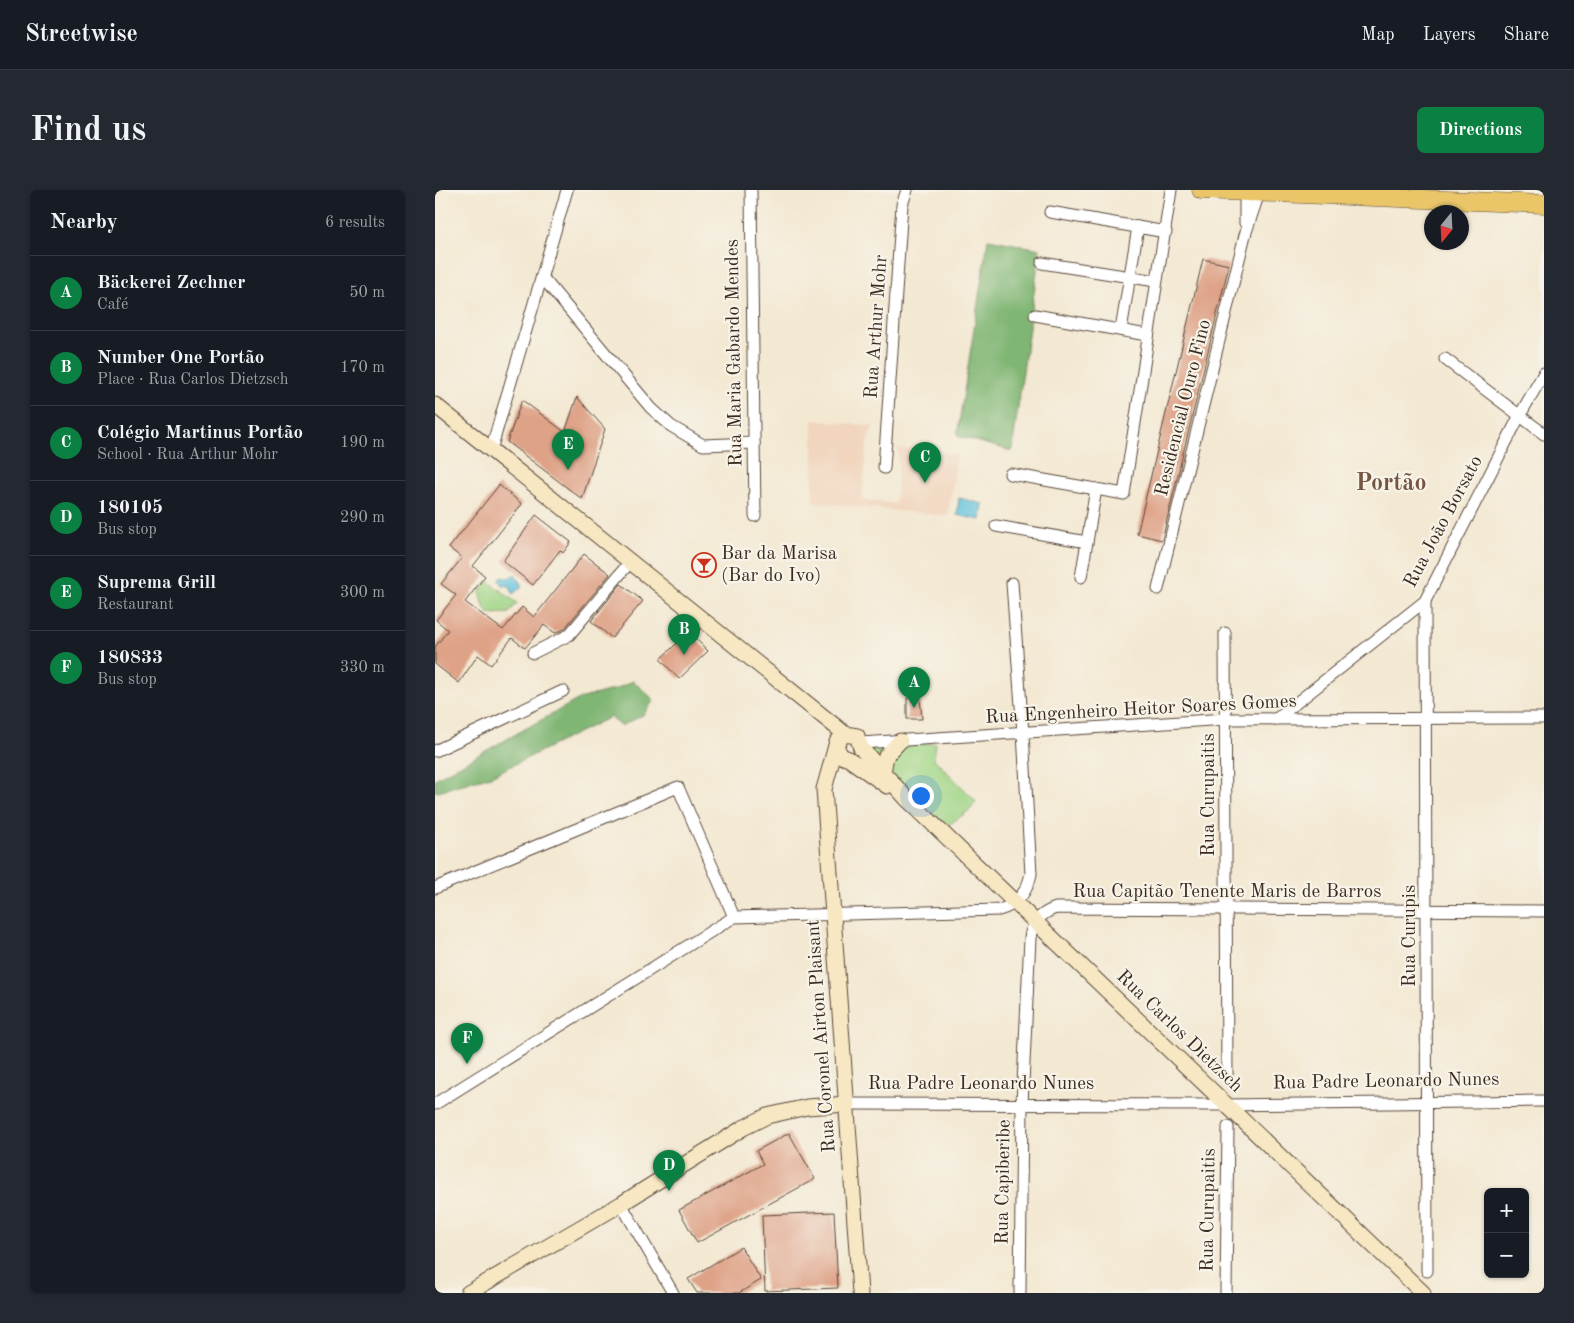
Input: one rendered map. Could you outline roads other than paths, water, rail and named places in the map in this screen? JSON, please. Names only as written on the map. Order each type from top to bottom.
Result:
[{"type":"main road","points":[[1201,190],[1544,204]]},
{"type":"street","points":[[491,450],[567,190]]},
{"type":"street","name":"Rua Maria Gabardo Mendes","points":[[751,190],[755,516]]},
{"type":"street","name":"Rua Arthur Mohr","points":[[884,468],[902,205],[907,190]]},
{"type":"street","points":[[1010,474],[1124,494],[1147,335],[1171,190]]},
{"type":"street","name":"Residencial Ouro Fino","points":[[1158,589],[1245,235],[1245,192]]},
{"type":"street","points":[[1050,212],[1165,232]]},
{"type":"street","points":[[1121,330],[1138,227]]},
{"type":"street","points":[[1042,263],[1156,281]]},
{"type":"street","points":[[542,277],[651,408],[671,426],[703,445],[754,443]]},
{"type":"street","points":[[1035,315],[1147,335]]},
{"type":"street","points":[[1445,359],[1544,434]]},
{"type":"street","name":"Rua João Borsato","points":[[1276,719],[1425,601],[1520,415],[1544,374]]},
{"type":"street","name":"Rua Carlos Dietzsch","points":[[435,405],[794,694],[839,740],[838,754],[849,759],[907,799]]},
{"type":"street","points":[[1081,577],[1097,489]]},
{"type":"street","points":[[996,526],[1087,542]]},
{"type":"street","points":[[533,653],[569,635],[630,562]]},
{"type":"street","points":[[435,1104],[735,917],[999,910],[1016,903],[1027,887],[1031,874],[1012,583]]},
{"type":"street","name":"Rua Curupis","points":[[1425,601],[1428,910],[1427,1271]]},
{"type":"street","name":"Rua Curupaitis","points":[[1225,633],[1227,1078]]},
{"type":"street","points":[[435,751],[563,691]]},
{"type":"street","name":"Rua Engenheiro Heitor Soares Gomes","points":[[861,745],[1226,719],[1544,718]]},
{"type":"street","name":"Rua Carlos Dietzsch","points":[[839,740],[853,734],[907,799],[1423,1293]]},
{"type":"street","name":"Rua Coronel Airton Plaisant","points":[[839,740],[824,789],[860,1293]]},
{"type":"street","points":[[883,772],[888,752],[899,741]]},
{"type":"street","points":[[827,777],[849,759],[857,756],[861,745]]},
{"type":"street","points":[[435,888],[678,787],[735,917]]},
{"type":"street","name":"Rua Capitão Tenente Maris de Barros","points":[[1035,922],[1046,912],[1056,908],[1544,911]]},
{"type":"street","name":"Rua Capiberibe","points":[[1020,1293],[1022,1104],[1030,938],[1035,922]]},
{"type":"street","name":"Rua Padre Leonardo Nunes","points":[[468,1293],[621,1204],[743,1128],[767,1116],[807,1107],[847,1104],[1227,1105],[1544,1100]]},
{"type":"street","name":"Rua Curupaitis","points":[[1226,1293],[1228,1127]]},
{"type":"street","points":[[621,1204],[673,1293]]},
{"type":"water","points":[[959,498],[983,504],[981,520],[957,515]]},
{"type":"water","points":[[515,574],[522,586],[513,594],[510,586],[502,585],[499,580],[501,577],[508,578]]},
{"type":"place","name":"Suprema Grill","points":[[568,470]]},
{"type":"place","name":"Colégio Martinus Portão","points":[[925,483]]},
{"type":"place","name":"Bar da Marisa (Bar do Ivo)","points":[[704,565]]},
{"type":"place","name":"Number One Portão","points":[[684,655]]},
{"type":"place","name":"Bäckerei Zechner","points":[[914,708]]},
{"type":"place","name":"180833","points":[[467,1064]]},
{"type":"place","name":"180105","points":[[669,1191]]},
{"type":"district","name":"Portão","points":[[1391,484]]}]
